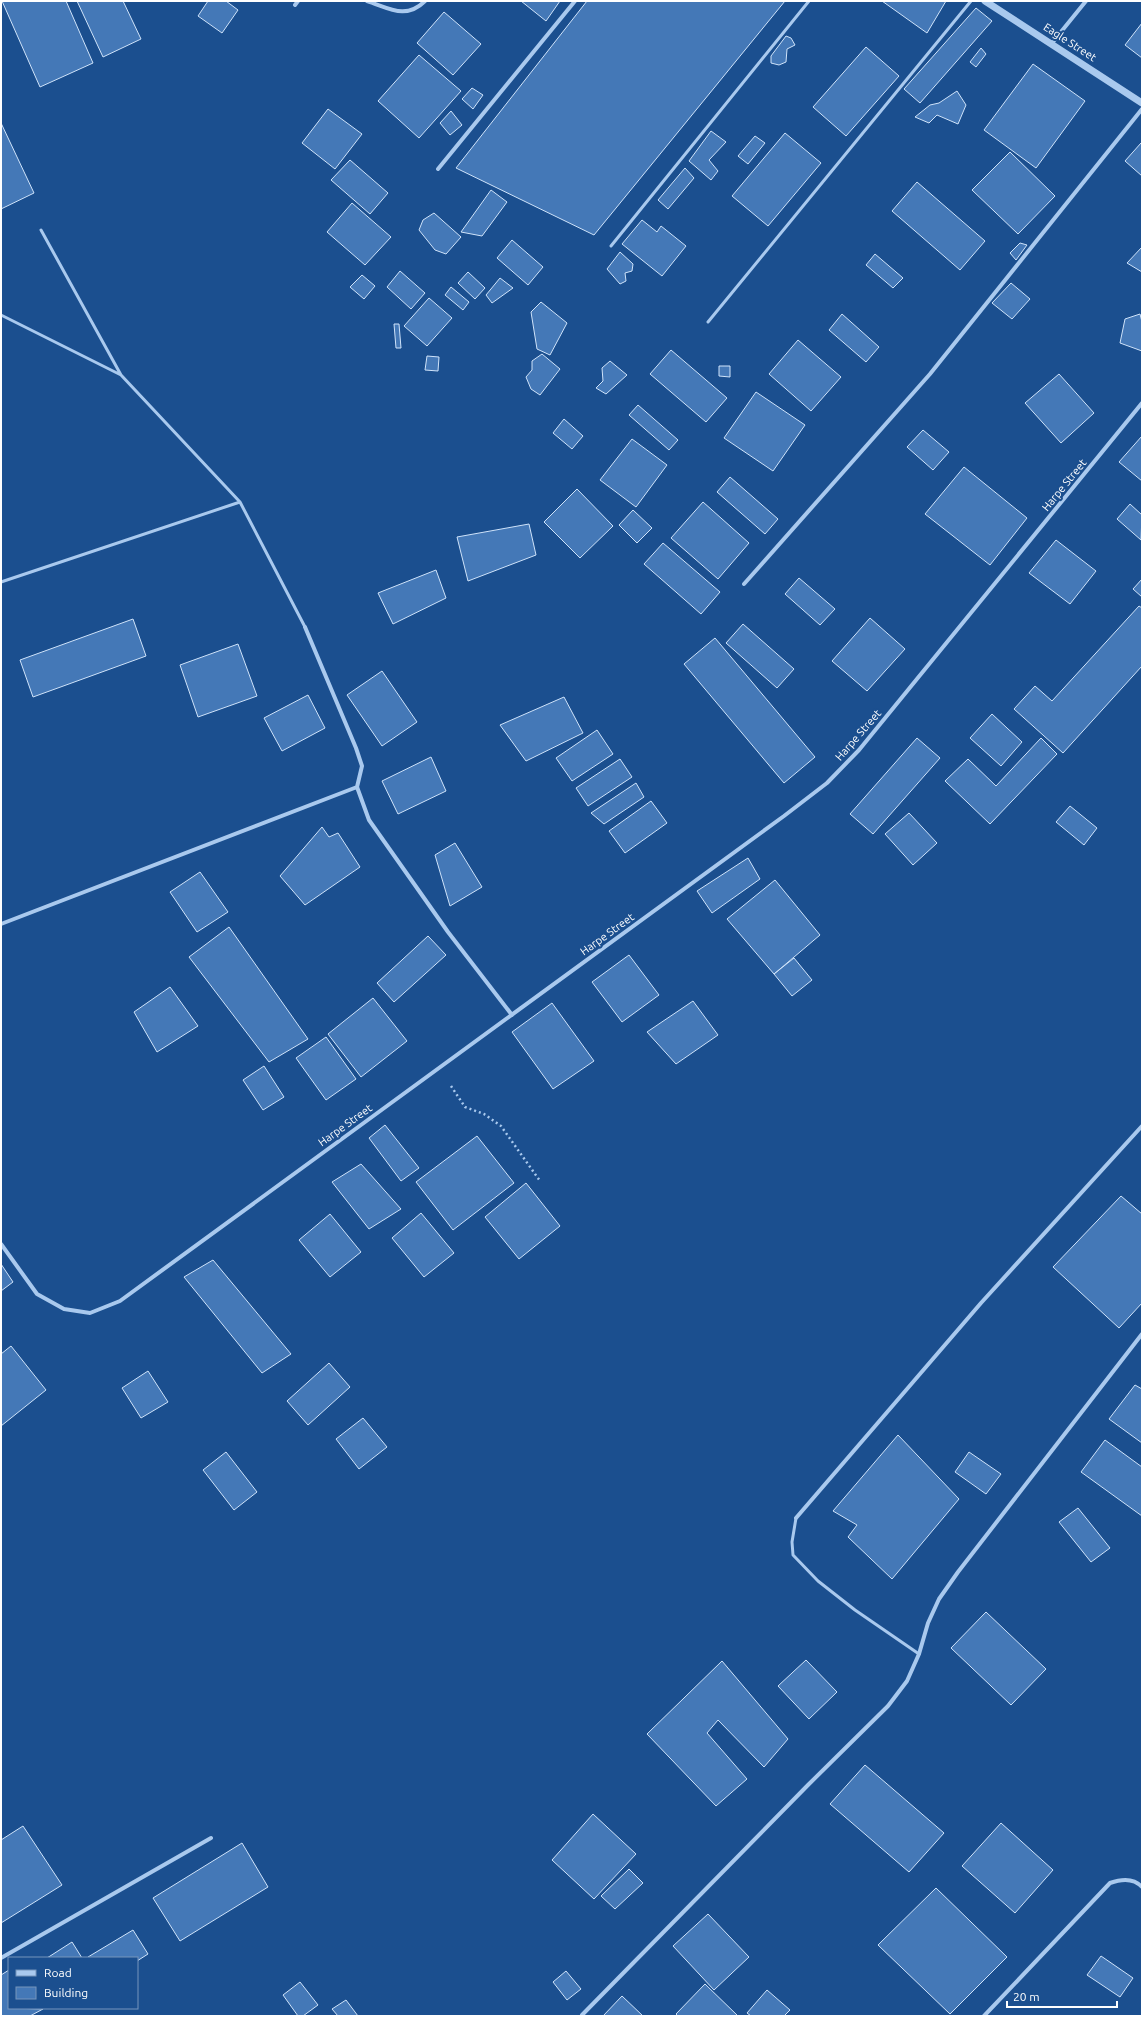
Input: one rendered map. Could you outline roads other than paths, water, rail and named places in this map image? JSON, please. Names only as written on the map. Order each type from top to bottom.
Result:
[{"type":"street","points":[[295,5],[298,1]]},
{"type":"street","points":[[367,1],[402,12],[412,11],[424,1]]},
{"type":"street","points":[[438,169],[574,1]]},
{"type":"street","name":"Eagle Street","points":[[985,1],[1052,43],[1142,103]]},
{"type":"street","points":[[1052,43],[1086,1]]},
{"type":"street","points":[[744,584],[930,374],[1142,109]]},
{"type":"street","name":"Harpe Street","points":[[1,1244],[37,1294],[64,1309],[90,1313],[120,1301],[827,783],[859,750],[1142,403]]},
{"type":"street","points":[[305,627],[356,748],[362,766],[357,787],[369,820],[448,932],[512,1015]]},
{"type":"street","points":[[1,924],[357,787]]},
{"type":"street","points":[[796,1518],[981,1303],[1142,1126]]},
{"type":"street","points":[[582,2015],[808,1785],[888,1706],[907,1681],[919,1654],[928,1622],[939,1598],[1142,1334]]},
{"type":"street","points":[[1,1958],[211,1838]]},
{"type":"street","points":[[984,2016],[1110,1883],[1121,1879],[1131,1880],[1142,1887]]},
{"type":"lane","points":[[611,246],[809,1]]},
{"type":"lane","points":[[708,322],[971,1]]},
{"type":"lane","points":[[41,230],[121,375],[240,502],[305,627]]},
{"type":"lane","points":[[1,315],[121,375]]},
{"type":"lane","points":[[1,582],[240,502]]},
{"type":"lane","points":[[796,1518],[792,1542],[793,1555],[818,1581],[919,1654]]}]
